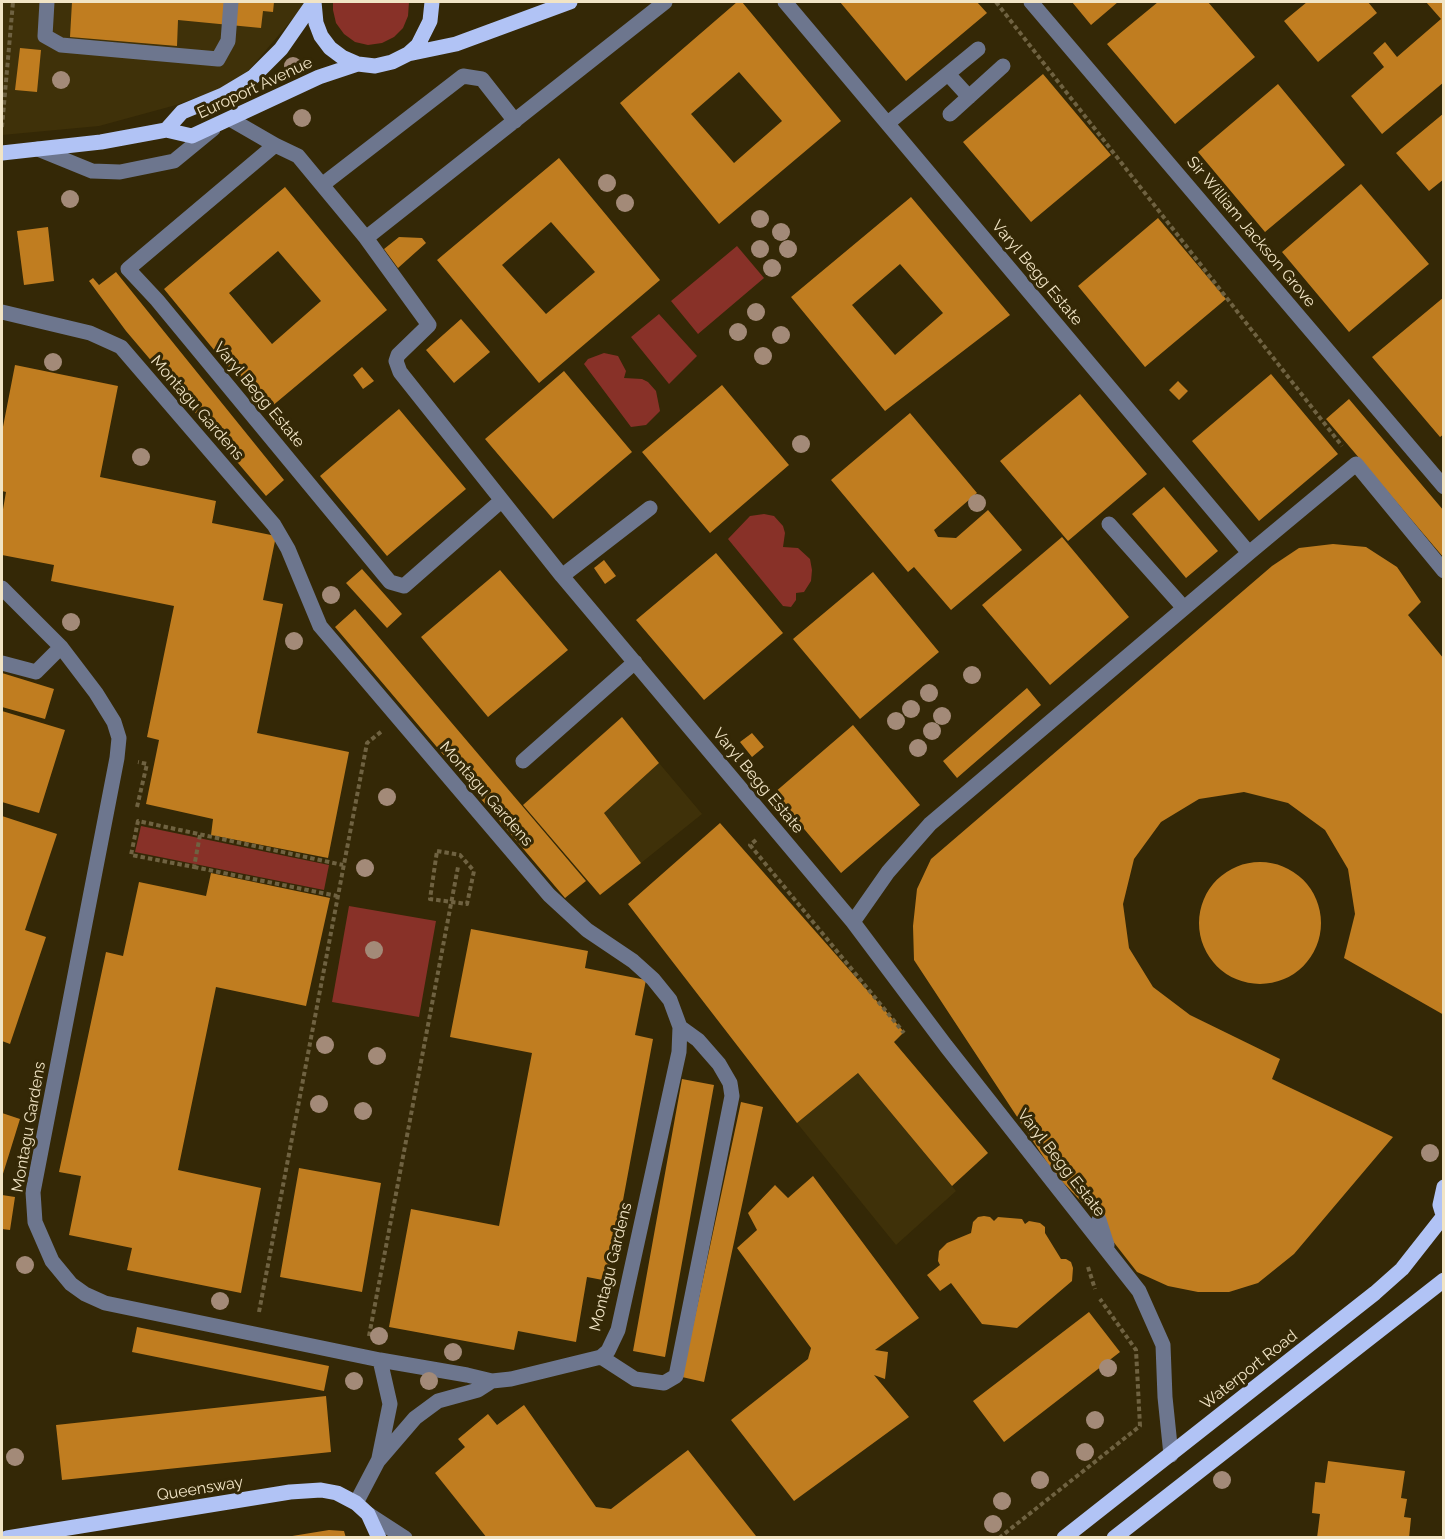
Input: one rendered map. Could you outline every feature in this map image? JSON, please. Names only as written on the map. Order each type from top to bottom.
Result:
[{"type":"main road","points":[[314,2],[316,23],[321,36],[330,48],[342,57],[358,64],[375,66],[393,62],[408,54],[418,45],[430,21],[432,2]]},
{"type":"main road","name":"Europort Avenue","points":[[166,130],[182,112],[223,95],[253,77],[281,49],[314,2]]},
{"type":"main road","points":[[408,54],[456,44],[570,2]]},
{"type":"main road","name":"Europort Avenue","points":[[2,153],[101,142],[166,130],[192,136],[319,77],[358,64]]},
{"type":"main road","points":[[1443,1187],[1440,1205],[1443,1217]]},
{"type":"main road","name":"Waterport Road","points":[[1064,1538],[1375,1293],[1402,1269],[1443,1217]]},
{"type":"main road","points":[[1114,1538],[1443,1280]]},
{"type":"main road","name":"Queensway","points":[[7,1538],[290,1492],[327,1491],[337,1493],[356,1503],[368,1514],[379,1538]]},
{"type":"street","points":[[47,2],[45,36],[61,45],[218,59],[228,40],[231,2]]},
{"type":"street","points":[[366,238],[665,2]]},
{"type":"street","name":"Varyl Begg Estate","points":[[777,2],[797,17]]},
{"type":"street","name":"Varyl Begg Estate","points":[[785,2],[1249,553]]},
{"type":"street","name":"Sir William Jackson Grove","points":[[1031,2],[1443,487]]},
{"type":"street","points":[[888,123],[978,49]]},
{"type":"street","points":[[950,114],[1003,66]]},
{"type":"street","points":[[948,74],[969,97]]},
{"type":"street","points":[[322,185],[463,76],[482,79],[515,121]]},
{"type":"street","points":[[38,149],[92,171],[120,172],[174,161],[224,122]]},
{"type":"street","name":"Varyl Begg Estate","points":[[224,122],[298,156],[366,238],[429,325],[400,352],[396,361],[397,367],[562,576],[853,922],[953,1055],[1138,1291],[1163,1345],[1171,1455]]},
{"type":"street","name":"Varyl Begg Estate","points":[[275,145],[128,269],[158,300],[390,582],[404,586],[501,501]]},
{"type":"street","name":"Montagu Gardens","points":[[2,312],[90,333],[121,347],[274,525],[288,549],[320,626],[397,718],[549,895],[587,930],[633,960],[670,1000],[680,1026],[679,1052],[618,1330],[608,1351],[601,1357],[511,1379],[492,1381],[105,1303],[85,1294],[71,1284],[52,1261],[35,1222],[33,1192],[115,769],[119,738],[114,722],[96,693],[61,647],[2,588]]},
{"type":"street","points":[[853,922],[888,872],[930,824],[1356,464],[1443,571]]},
{"type":"street","points":[[562,576],[650,507]]},
{"type":"street","points":[[1109,524],[1184,608]]},
{"type":"street","points":[[2,663],[36,672],[61,647]]},
{"type":"street","points":[[523,761],[635,662]]},
{"type":"street","points":[[601,1357],[635,1379],[664,1383],[676,1376],[732,1096],[730,1083],[719,1064],[698,1040],[680,1026]]},
{"type":"street","points":[[1099,1220],[1111,1256]]},
{"type":"street","points":[[356,1503],[378,1461],[390,1404],[372,1358]]},
{"type":"street","name":"Montagu Gardens","points":[[378,1461],[415,1418],[438,1401],[478,1390],[492,1381]]},
{"type":"street","points":[[368,1514],[405,1538]]},
{"type":"path","points":[[2,127],[13,2]]},
{"type":"path","points":[[996,2],[1356,464]]},
{"type":"path","points":[[255,1334],[367,743],[397,718]]},
{"type":"path","points":[[338,896],[131,855],[138,821],[343,865]]},
{"type":"path","points":[[772,826],[750,845],[910,1040]]},
{"type":"path","points":[[194,867],[200,835]]},
{"type":"path","points":[[437,851],[460,855],[474,871],[467,904],[451,902],[430,899],[437,851]]},
{"type":"path","points":[[372,1358],[458,867]]},
{"type":"path","points":[[999,1538],[1140,1426],[1136,1350],[1100,1299]]},
{"type":"shaded area","points":[[2,2],[307,2],[249,70],[220,89],[176,105],[99,126],[2,135]]},
{"type":"shaded area","points":[[333,2],[409,2],[408,16],[403,28],[394,37],[382,43],[368,45],[355,42],[344,34],[336,23]]},
{"type":"shaded area","points":[[737,246],[764,278],[698,334],[671,301]]},
{"type":"shaded area","points":[[659,314],[697,356],[669,384],[631,337]]},
{"type":"shaded area","points":[[604,353],[618,356],[626,371],[624,378],[642,379],[656,391],[660,411],[646,425],[631,427],[584,364],[588,359]]},
{"type":"shaded area","points":[[764,514],[774,516],[783,526],[785,533],[783,547],[798,548],[810,559],[811,581],[804,592],[796,593],[796,600],[791,607],[783,606],[728,539],[750,516]]},
{"type":"shaded area","points":[[659,763],[702,814],[641,863],[604,813]]},
{"type":"shaded area","points":[[141,826],[329,865],[324,890],[135,852]]},
{"type":"shaded area","points":[[349,906],[436,921],[419,1017],[332,1002]]},
{"type":"shaded area","points":[[858,1073],[956,1191],[896,1245],[797,1123]]},
{"type":"building","points":[[72,2],[274,2],[273,12],[263,11],[261,28],[178,20],[177,46],[70,37]]},
{"type":"building","points":[[737,2],[742,2],[841,121],[719,224],[620,103]],"holes":[[[739,72],[782,121],[734,163],[691,114]]]},
{"type":"building","points":[[840,2],[977,2],[987,13],[906,81]]},
{"type":"building","points":[[1072,2],[1118,2],[1091,25]]},
{"type":"building","points":[[1158,2],[1208,2],[1255,57],[1175,124],[1107,44]]},
{"type":"building","points":[[1307,2],[1368,2],[1377,13],[1318,62],[1284,21]]},
{"type":"building","points":[[1426,2],[1444,2],[1444,82],[1382,134],[1351,96],[1384,67],[1373,53],[1385,42],[1397,57],[1441,19]]},
{"type":"building","points":[[20,48],[41,50],[37,92],[15,90]]},
{"type":"building","points":[[1043,74],[1111,155],[1031,222],[963,142]]},
{"type":"building","points":[[1278,84],[1345,165],[1265,232],[1198,152]]},
{"type":"building","points":[[1444,113],[1444,179],[1429,191],[1396,153]]},
{"type":"building","points":[[559,158],[660,280],[539,383],[437,260]],"holes":[[[551,222],[595,272],[546,314],[502,265]]]},
{"type":"building","points":[[1361,184],[1429,264],[1349,332],[1282,252]]},
{"type":"building","points":[[285,187],[387,310],[265,412],[164,289]],"holes":[[[278,251],[321,301],[272,344],[229,293]]]},
{"type":"building","points":[[911,197],[1010,315],[885,411],[791,297]],"holes":[[[900,264],[943,313],[895,355],[852,305]]]},
{"type":"building","points":[[1158,218],[1226,299],[1145,367],[1078,286]]},
{"type":"building","points":[[48,227],[54,281],[24,285],[17,231]]},
{"type":"building","points":[[399,237],[422,238],[426,243],[398,268],[384,249]]},
{"type":"building","points":[[116,272],[284,480],[266,496],[126,331],[89,281],[93,278],[99,285]]},
{"type":"building","points":[[1444,297],[1444,434],[1440,437],[1372,357]]},
{"type":"building","points":[[461,319],[490,352],[454,383],[426,350]]},
{"type":"building","points":[[15,365],[118,386],[100,477],[216,501],[212,523],[276,536],[263,600],[283,604],[257,733],[349,752],[328,858],[211,835],[213,819],[146,804],[159,740],[147,737],[174,606],[51,581],[54,565],[2,555],[2,515],[6,492],[2,491],[2,432]]},
{"type":"building","points":[[362,367],[374,381],[363,389],[353,375]]},
{"type":"building","points":[[564,371],[632,452],[553,519],[485,439]]},
{"type":"building","points":[[1271,374],[1338,454],[1259,521],[1192,441]]},
{"type":"building","points":[[1178,381],[1188,391],[1179,400],[1169,390]]},
{"type":"building","points":[[722,385],[789,465],[710,533],[642,452]]},
{"type":"building","points":[[1080,394],[1147,474],[1068,541],[1000,461]]},
{"type":"building","points":[[1349,399],[1444,511],[1444,558],[1326,419]]},
{"type":"building","points":[[399,409],[466,489],[387,556],[320,476]]},
{"type":"building","points":[[910,413],[977,493],[934,530],[938,537],[956,538],[988,510],[1022,550],[951,610],[914,567],[908,572],[831,480]]},
{"type":"building","points":[[1164,487],[1218,551],[1186,578],[1132,514]]},
{"type":"building","points":[[1062,537],[1129,617],[1050,685],[982,605]]},
{"type":"building","points":[[1333,544],[1366,547],[1397,567],[1421,602],[1408,615],[1444,659],[1444,1015],[1344,958],[1355,914],[1348,869],[1325,830],[1288,803],[1244,792],[1199,799],[1161,822],[1134,859],[1123,904],[1129,948],[1153,987],[1190,1015],[1280,1059],[1272,1079],[1393,1137],[1294,1254],[1258,1283],[1229,1292],[1198,1292],[1168,1286],[1137,1272],[1099,1220],[1054,1173],[914,960],[913,926],[917,889],[931,859],[1272,566],[1299,548]]},
{"type":"building","points":[[716,553],[783,633],[704,700],[636,620]]},
{"type":"building","points":[[604,560],[616,576],[605,584],[594,568]]},
{"type":"building","points":[[362,569],[402,614],[387,628],[346,583]]},
{"type":"building","points":[[500,570],[568,650],[488,717],[421,637]]},
{"type":"building","points":[[873,572],[939,652],[860,719],[793,639]]},
{"type":"building","points":[[355,609],[586,881],[565,898],[335,627]]},
{"type":"building","points":[[2,673],[54,689],[45,719],[2,707]]},
{"type":"building","points":[[1027,688],[1041,705],[957,778],[943,761]]},
{"type":"building","points":[[2,711],[65,730],[39,813],[2,802]]},
{"type":"building","points":[[622,717],[659,763],[604,813],[641,863],[600,895],[523,805]]},
{"type":"building","points":[[853,725],[920,805],[841,873],[774,793]]},
{"type":"building","points":[[752,733],[764,747],[752,757],[740,742]]},
{"type":"building","points":[[2,816],[57,834],[25,930],[46,937],[10,1044],[2,1041]]},
{"type":"building","points":[[720,823],[904,1032],[894,1042],[988,1153],[952,1186],[858,1073],[797,1123],[628,904]]},
{"type":"building","points":[[1260,862],[1283,867],[1294,872],[1303,880],[1311,889],[1316,900],[1321,923],[1316,946],[1311,957],[1303,966],[1294,974],[1283,979],[1260,984],[1237,979],[1226,974],[1217,966],[1209,957],[1204,946],[1199,923],[1204,900],[1209,889],[1217,880],[1226,872],[1237,867]]},
{"type":"building","points":[[211,873],[330,898],[306,1006],[216,987],[178,1170],[261,1188],[241,1293],[127,1270],[132,1248],[69,1235],[81,1176],[59,1172],[106,952],[123,956],[139,882],[206,896]]},
{"type":"building","points":[[471,929],[588,951],[585,968],[646,980],[635,1035],[653,1039],[608,1281],[587,1277],[576,1342],[518,1331],[514,1350],[389,1327],[411,1209],[499,1226],[532,1053],[450,1037]]},
{"type":"building","points":[[682,1079],[714,1085],[665,1357],[633,1351]]},
{"type":"building","points":[[741,1102],[763,1107],[704,1382],[682,1377]]},
{"type":"building","points":[[2,1113],[20,1119],[2,1177]]},
{"type":"building","points":[[299,1168],[381,1183],[362,1292],[280,1277]]},
{"type":"building","points":[[813,1176],[919,1318],[875,1350],[888,1352],[885,1379],[874,1375],[909,1417],[794,1501],[731,1420],[808,1359],[811,1348],[737,1248],[757,1230],[748,1213],[775,1185],[788,1198]]},
{"type":"building","points":[[2,1195],[15,1197],[10,1230],[2,1229]]},
{"type":"building","points":[[984,1216],[994,1221],[998,1217],[1022,1219],[1025,1224],[1029,1221],[1040,1223],[1045,1227],[1045,1233],[1061,1259],[1071,1262],[1073,1268],[1072,1281],[1017,1328],[982,1324],[951,1283],[940,1291],[927,1275],[940,1265],[939,1251],[947,1243],[971,1233],[973,1222],[978,1217]]},
{"type":"building","points":[[1089,1312],[1120,1352],[1004,1442],[973,1401]]},
{"type":"building","points":[[137,1327],[329,1366],[324,1391],[132,1352]]},
{"type":"building","points":[[326,1396],[331,1452],[62,1480],[56,1425]]},
{"type":"building","points":[[524,1405],[596,1507],[611,1509],[688,1450],[756,1536],[487,1538],[435,1473],[465,1447],[458,1439],[488,1414],[497,1425]]},
{"type":"building","points":[[1328,1461],[1405,1471],[1401,1498],[1407,1499],[1404,1517],[1411,1518],[1409,1538],[1317,1538],[1320,1514],[1312,1513],[1315,1482],[1325,1483]]},
{"type":"building","points":[[329,1530],[344,1531],[346,1538],[280,1538]]}]
